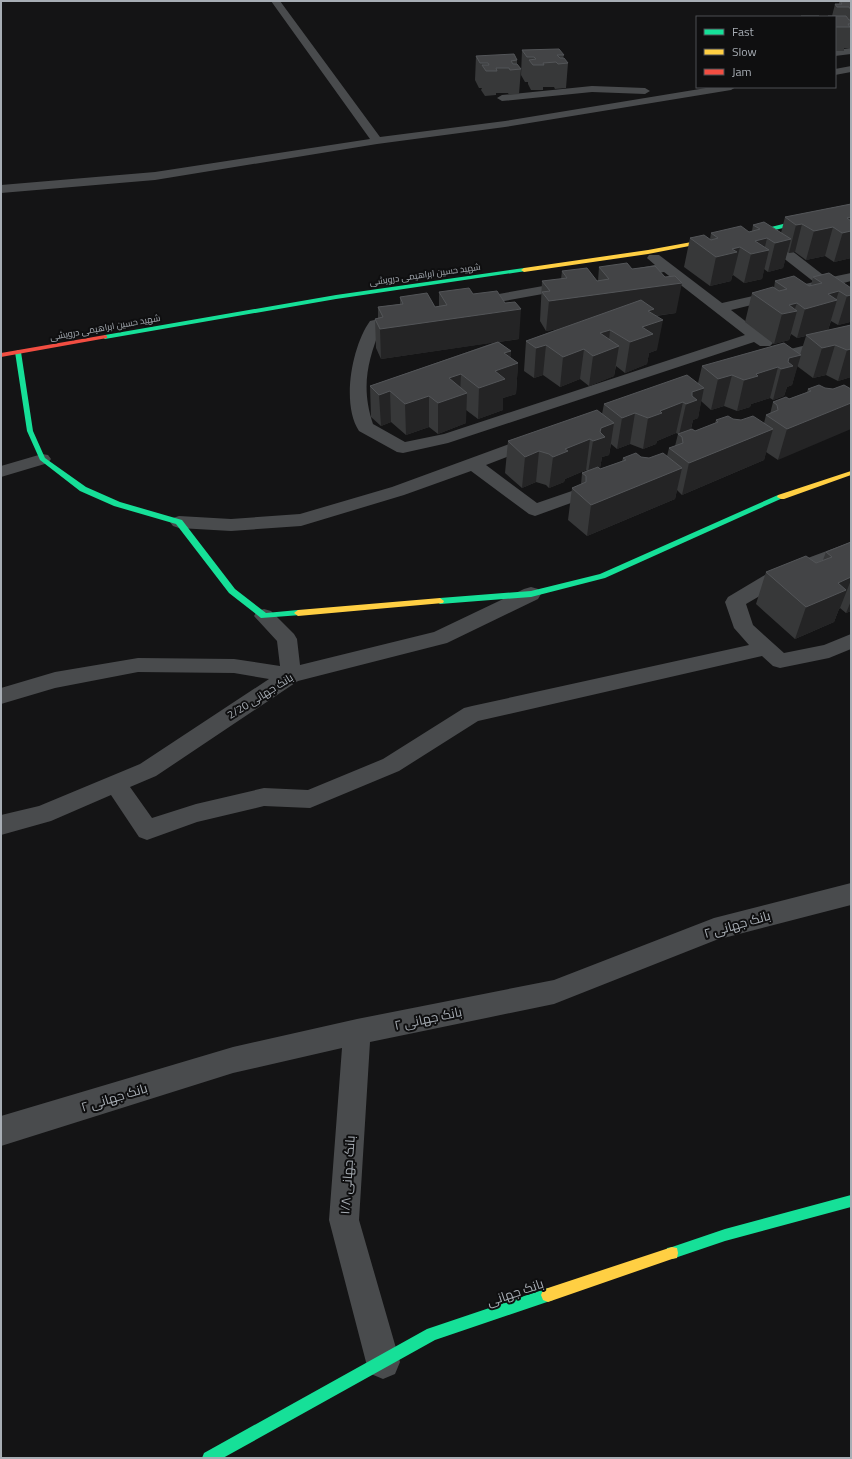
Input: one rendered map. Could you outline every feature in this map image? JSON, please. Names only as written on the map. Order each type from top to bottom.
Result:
[{"type":"street","points":[[275,1],[377,141]]},
{"type":"street","points":[[836,53],[851,51]]},
{"type":"street","points":[[836,72],[851,70]]},
{"type":"street","points":[[1,189],[155,176],[377,141],[505,124],[724,88]]},
{"type":"street","points":[[502,98],[592,89],[690,93]]},
{"type":"street","name":"شهید حسین ابراهیمی درویشی","points":[[1,355],[336,298],[648,252],[759,232],[851,209]]},
{"type":"street","points":[[759,232],[824,283],[851,301]]},
{"type":"street","points":[[648,252],[665,268],[756,336],[783,354]]},
{"type":"street","points":[[612,278],[665,268]]},
{"type":"street","points":[[719,308],[851,277]]},
{"type":"street","points":[[458,305],[589,282]]},
{"type":"street","points":[[420,313],[374,324],[366,344],[360,368],[357,402],[365,427],[403,448],[448,438],[756,336]]},
{"type":"street","points":[[754,363],[783,354],[851,339]]},
{"type":"street","points":[[18,352],[30,431],[42,460],[83,489],[117,504],[178,522],[231,525],[301,520],[398,492],[552,432]]},
{"type":"street","points":[[1,472],[42,460]]},
{"type":"street","points":[[473,464],[535,510],[616,481]]},
{"type":"street","points":[[264,616],[531,594],[602,576],[700,534],[792,492],[851,473]]},
{"type":"street","points":[[1,696],[55,680],[138,665],[234,666],[291,675],[287,639],[264,616],[232,591],[178,522]]},
{"type":"street","points":[[851,548],[777,577],[735,602],[744,628],[780,661],[829,651],[851,641]]},
{"type":"street","name":"بانک جهانی 2/20","points":[[5,822],[43,814],[148,770],[291,675],[440,638],[531,594]]},
{"type":"street","points":[[115,783],[147,830],[196,813],[264,798],[310,799],[391,765],[472,714],[767,648]]},
{"type":"street","name":"بانک جهانی ۲","points":[[1,1131],[233,1060],[357,1032],[554,992],[714,929],[851,894]]},
{"type":"street","name":"بانک جهانی ۱/۸","points":[[357,1032],[344,1220],[383,1362]]},
{"type":"street","name":"بانک جهانی","points":[[209,1458],[440,1332],[725,1235],[851,1201]]},
{"type":"building","points":[[840,1],[851,1],[851,10],[849,7],[837,7],[835,4],[842,4]]},
{"type":"building","points":[[836,16],[846,16],[849,20],[851,20],[851,24],[848,24],[850,27],[836,27]]},
{"type":"building","points":[[559,49],[564,55],[557,55],[560,58],[564,58],[568,63],[558,64],[556,62],[543,63],[544,65],[533,65],[529,60],[536,59],[534,57],[527,57],[522,50]]},
{"type":"building","points":[[514,54],[517,60],[511,61],[513,64],[517,64],[521,69],[510,70],[509,68],[496,68],[497,71],[486,71],[482,65],[489,65],[488,63],[480,63],[476,56]]},
{"type":"building","points":[[851,204],[851,217],[847,218],[851,221],[851,231],[842,233],[833,227],[814,231],[802,224],[796,225],[785,217]]},
{"type":"building","points":[[764,222],[791,239],[775,243],[767,238],[755,241],[769,250],[751,254],[740,247],[732,249],[737,252],[716,257],[690,238],[704,235],[711,240],[718,238],[711,233],[741,226],[749,232],[760,229],[753,225]]},
{"type":"building","points":[[627,263],[632,269],[655,266],[665,277],[675,276],[682,283],[549,301],[542,292],[550,291],[542,281],[567,278],[562,271],[587,268],[597,281],[609,279],[599,267]]},
{"type":"building","points":[[829,273],[851,288],[851,295],[847,296],[839,291],[828,294],[837,300],[805,309],[797,303],[789,305],[797,311],[782,314],[752,293],[773,287],[779,291],[787,289],[775,281],[794,276],[809,286],[822,283],[813,277]]},
{"type":"building","points":[[469,288],[473,294],[497,291],[505,303],[515,302],[521,309],[380,329],[375,319],[383,317],[378,307],[403,304],[400,297],[427,293],[435,307],[447,305],[439,292]]},
{"type":"building","points":[[641,300],[654,309],[648,311],[663,320],[642,327],[653,334],[630,342],[610,330],[600,333],[619,346],[593,356],[584,349],[563,357],[546,345],[536,348],[526,341]]},
{"type":"building","points":[[851,325],[851,349],[847,350],[835,345],[822,348],[806,335]]},
{"type":"building","points":[[498,342],[511,351],[504,353],[518,363],[495,371],[505,379],[479,388],[461,374],[449,378],[467,393],[438,403],[429,396],[405,404],[390,391],[379,395],[370,386]]},
{"type":"building","points":[[784,343],[801,355],[789,358],[788,362],[793,366],[781,369],[778,367],[756,374],[758,376],[744,380],[732,375],[718,379],[702,366]]},
{"type":"building","points":[[687,375],[704,388],[692,392],[692,396],[697,400],[686,404],[683,402],[660,411],[662,413],[648,418],[635,413],[622,418],[604,404]]},
{"type":"building","points":[[819,385],[825,388],[833,389],[844,385],[851,389],[851,403],[787,429],[766,415],[778,410],[777,405],[773,402],[786,397],[789,399],[811,391],[808,389]]},
{"type":"building","points":[[597,410],[614,423],[601,428],[600,432],[605,437],[593,441],[590,439],[565,449],[568,451],[553,457],[539,451],[525,457],[508,441]]},
{"type":"building","points":[[728,416],[733,419],[741,420],[753,416],[773,429],[689,463],[669,448],[683,443],[682,437],[678,434],[692,429],[695,431],[718,422],[716,420]]},
{"type":"building","points":[[636,453],[641,457],[649,458],[663,453],[682,468],[591,505],[572,488],[586,482],[586,476],[582,473],[598,467],[600,469],[626,460],[623,458]]},
{"type":"building","points":[[851,542],[851,577],[838,583],[846,590],[806,607],[766,572],[806,556],[816,563],[832,557],[826,552]]},
{"type":"traffic: fast","points":[[708,241],[759,232],[851,209]]},
{"type":"traffic: fast","points":[[105,337],[336,297],[524,270]]},
{"type":"traffic: fast","points":[[18,352],[30,431],[42,459],[83,489],[117,504],[179,522],[232,591],[264,616],[298,613]]},
{"type":"traffic: fast","points":[[440,601],[531,594],[602,576],[781,497]]},
{"type":"traffic: fast","points":[[672,1253],[725,1235],[851,1201]]},
{"type":"traffic: fast","points":[[209,1458],[432,1334],[548,1295]]},
{"type":"traffic: slow","points":[[524,270],[648,252],[708,241]]},
{"type":"traffic: slow","points":[[781,497],[851,473]]},
{"type":"traffic: slow","points":[[298,613],[440,601]]},
{"type":"traffic: slow","points":[[548,1295],[672,1253]]},
{"type":"traffic: jam","points":[[1,355],[105,337]]}]
